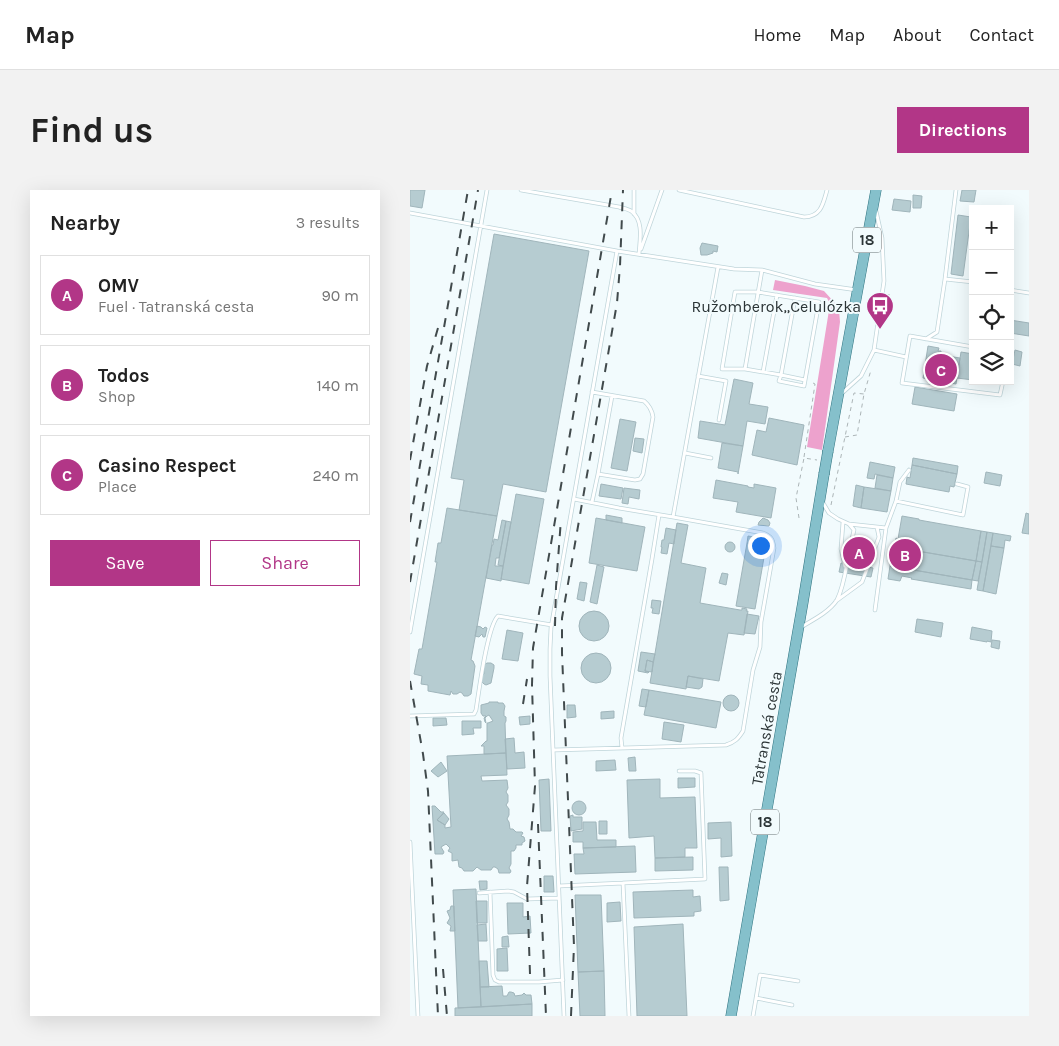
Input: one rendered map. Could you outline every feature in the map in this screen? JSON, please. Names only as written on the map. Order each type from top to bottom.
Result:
[{"type":"main road","name":"18","points":[[838,396],[876,190]]},
{"type":"main road","name":"Tatranská cesta","points":[[732,1016],[838,396]]},
{"type":"lane","points":[[410,632],[487,190]]},
{"type":"lane","points":[[521,190],[630,210],[637,218],[641,230],[639,254]]},
{"type":"lane","points":[[634,190],[634,215]]},
{"type":"lane","points":[[639,254],[662,190]]},
{"type":"lane","points":[[679,190],[811,217],[821,209],[826,190]]},
{"type":"lane","points":[[926,339],[937,332],[956,190]]},
{"type":"lane","points":[[838,396],[862,376],[874,350],[884,280],[882,238],[874,202]]},
{"type":"lane","points":[[410,213],[718,267],[762,270],[815,284],[858,290]]},
{"type":"lane","points":[[564,1016],[550,648],[552,625],[617,250]]},
{"type":"lane","points":[[674,517],[718,267]]},
{"type":"lane","points":[[745,369],[762,270]]},
{"type":"lane","points":[[945,279],[969,282]]},
{"type":"lane","points":[[1014,291],[1029,293]]},
{"type":"lane","points":[[794,298],[781,375],[779,382],[804,386],[819,302],[758,292],[735,292],[722,369],[745,369],[781,375],[805,380]]},
{"type":"lane","points":[[763,372],[777,296]]},
{"type":"lane","points":[[969,346],[910,336],[902,383],[1000,395],[1002,385]]},
{"type":"lane","points":[[874,350],[906,357]]},
{"type":"lane","points":[[698,376],[726,381],[719,420]]},
{"type":"lane","points":[[592,392],[644,401],[649,405],[653,417],[643,474],[640,478],[635,480],[598,474]]},
{"type":"lane","points":[[592,502],[612,396]]},
{"type":"lane","points":[[685,453],[711,458]]},
{"type":"lane","points":[[875,610],[886,528],[896,501],[900,482],[909,470]]},
{"type":"lane","points":[[896,501],[963,515],[968,487],[957,484]]},
{"type":"lane","points":[[820,498],[828,513],[843,522],[886,528]]},
{"type":"lane","points":[[554,750],[726,744],[734,742],[739,738],[743,731],[752,670],[760,647],[761,622],[774,548],[773,540],[763,533],[574,499]]},
{"type":"lane","points":[[622,748],[621,738],[659,515]]},
{"type":"lane","points":[[843,522],[841,549],[846,570]]},
{"type":"lane","points":[[849,524],[854,530],[852,539]]},
{"type":"lane","points":[[799,628],[826,612],[836,601],[862,582],[879,537],[877,526]]},
{"type":"lane","points":[[836,601],[846,570],[849,553]]},
{"type":"lane","points":[[410,716],[474,714],[492,624],[498,616],[552,625]]},
{"type":"lane","points":[[559,886],[705,880],[701,773],[679,771]]},
{"type":"lane","points":[[410,842],[418,1016]]},
{"type":"lane","points":[[624,883],[629,1016]]},
{"type":"lane","points":[[490,892],[493,975],[495,980],[499,982],[563,980]]},
{"type":"lane","points":[[479,893],[514,892],[527,899],[559,898]]},
{"type":"lane","points":[[753,1016],[760,975],[798,981]]},
{"type":"lane","points":[[756,998],[792,1005]]},
{"type":"path","points":[[884,319],[889,294]]},
{"type":"path","points":[[845,437],[857,435],[864,394],[871,368]]},
{"type":"path","points":[[799,518],[796,498],[815,384],[805,380]]},
{"type":"path","points":[[828,513],[836,486],[854,393],[864,394]]},
{"type":"path","points":[[804,458],[822,460]]},
{"type":"shaded area","points":[[775,280],[824,291],[839,310],[840,322],[822,450],[807,447],[830,304],[827,298],[773,290]]},
{"type":"building","points":[[410,190],[425,190],[422,208],[410,206]]},
{"type":"building","points":[[962,190],[976,190],[974,202],[960,201]]},
{"type":"building","points":[[913,195],[922,196],[921,208],[913,208]]},
{"type":"building","points":[[894,199],[911,201],[910,212],[892,210]]},
{"type":"building","points":[[958,215],[969,217],[969,232],[963,276],[951,274]]},
{"type":"building","points":[[494,234],[589,251],[546,492],[503,484],[497,516],[459,510],[464,480],[451,478]]},
{"type":"building","points":[[702,243],[718,246],[717,252],[713,251],[713,253],[707,255],[701,255],[700,248]]},
{"type":"building","points":[[1014,321],[1029,323],[1029,336],[1014,334]]},
{"type":"building","points":[[928,346],[939,348],[938,351],[941,351],[941,355],[960,358],[956,384],[923,378]]},
{"type":"building","points":[[1015,350],[1022,352],[1020,366],[1014,364]]},
{"type":"building","points":[[961,352],[969,353],[969,380],[957,378]]},
{"type":"building","points":[[734,379],[753,383],[749,404],[768,407],[765,424],[747,421],[743,446],[698,438],[700,421],[725,425]]},
{"type":"building","points":[[915,387],[957,394],[954,411],[912,404]]},
{"type":"building","points":[[769,418],[804,425],[797,465],[752,455],[757,430],[766,432]]},
{"type":"building","points":[[620,419],[636,422],[627,471],[611,468]]},
{"type":"building","points":[[635,438],[644,439],[642,453],[633,451]]},
{"type":"building","points":[[722,443],[743,446],[738,474],[738,472],[718,468]]},
{"type":"building","points":[[913,458],[958,466],[957,474],[912,465]]},
{"type":"building","points":[[870,462],[895,467],[893,478],[875,474],[874,479],[867,478]]},
{"type":"building","points":[[912,465],[957,474],[954,487],[950,486],[949,492],[906,484],[907,477],[910,478]]},
{"type":"building","points":[[986,472],[1002,475],[1000,486],[984,483]]},
{"type":"building","points":[[877,475],[893,478],[891,491],[875,488]]},
{"type":"building","points":[[716,480],[754,488],[754,484],[776,488],[771,518],[736,512],[738,502],[713,498]]},
{"type":"building","points":[[601,484],[623,488],[621,499],[599,496]]},
{"type":"building","points":[[856,485],[864,487],[861,508],[853,506]]},
{"type":"building","points":[[864,487],[891,491],[887,512],[861,508]]},
{"type":"building","points":[[624,488],[640,490],[639,499],[629,497],[628,504],[622,503]]},
{"type":"building","points":[[516,494],[544,499],[529,584],[501,579]]},
{"type":"building","points":[[447,508],[497,516],[471,660],[475,666],[471,694],[468,696],[464,696],[460,692],[453,694],[451,691],[450,695],[428,691],[428,685],[421,684],[422,676],[414,674],[419,649],[422,649],[437,562],[435,562],[438,543],[441,543]]},
{"type":"building","points":[[1026,513],[1029,514],[1029,534],[1022,533]]},
{"type":"building","points":[[606,515],[622,518],[622,523],[606,520]]},
{"type":"building","points":[[902,516],[981,531],[976,561],[894,547],[896,538],[898,539]]},
{"type":"building","points":[[596,518],[645,527],[637,571],[589,563]]},
{"type":"building","points":[[763,518],[768,520],[769,526],[758,525]]},
{"type":"building","points":[[502,520],[506,521],[499,558],[496,558],[495,566],[503,566],[501,581],[486,578],[492,545],[494,539],[498,540]]},
{"type":"building","points":[[506,521],[511,522],[503,566],[498,565]]},
{"type":"building","points":[[677,523],[688,525],[681,563],[706,568],[700,603],[740,610],[742,608],[748,611],[744,635],[728,633],[719,681],[688,676],[686,689],[650,683]]},
{"type":"building","points":[[666,528],[676,530],[674,544],[669,543],[667,554],[661,553],[662,540],[664,540]]},
{"type":"building","points":[[981,531],[987,532],[982,562],[976,561]]},
{"type":"building","points":[[987,532],[993,533],[983,591],[977,590]]},
{"type":"building","points":[[993,533],[1011,536],[1010,541],[1005,540],[1004,548],[991,546]]},
{"type":"building","points":[[748,536],[767,539],[766,546],[747,543]]},
{"type":"building","points":[[849,539],[872,542],[870,557],[847,553],[847,549],[844,547],[845,543],[849,542]]},
{"type":"building","points":[[730,542],[735,547],[730,552],[725,547]]},
{"type":"building","points":[[747,543],[766,546],[755,609],[736,606]]},
{"type":"building","points":[[991,546],[1004,548],[996,594],[983,591]]},
{"type":"building","points":[[894,547],[976,561],[972,580],[890,566]]},
{"type":"building","points":[[852,554],[865,556],[863,566],[873,568],[871,577],[839,572],[841,563],[850,564]]},
{"type":"building","points":[[976,561],[982,562],[978,581],[972,580]]},
{"type":"building","points":[[597,565],[604,567],[597,604],[590,602]]},
{"type":"building","points":[[890,566],[972,580],[971,589],[902,576],[900,581],[888,579]]},
{"type":"building","points":[[722,573],[728,574],[726,585],[719,583]]},
{"type":"building","points":[[580,582],[587,583],[584,601],[577,599]]},
{"type":"building","points":[[652,600],[661,601],[659,614],[652,613]]},
{"type":"building","points":[[594,611],[605,615],[609,626],[605,637],[594,641],[583,637],[579,626],[583,615]]},
{"type":"building","points":[[747,614],[759,616],[755,634],[744,633]]},
{"type":"building","points":[[917,619],[943,623],[941,637],[915,632]]},
{"type":"building","points":[[477,626],[483,629],[487,628],[485,637],[482,634],[479,637],[475,636]]},
{"type":"building","points":[[972,627],[992,631],[991,642],[970,639]]},
{"type":"building","points":[[507,630],[523,633],[518,661],[502,659]]},
{"type":"building","points":[[992,640],[1000,641],[999,649],[991,647]]},
{"type":"building","points":[[641,652],[655,654],[653,662],[647,660],[645,671],[648,673],[638,671]]},
{"type":"building","points":[[596,653],[607,657],[611,668],[607,679],[596,683],[585,679],[581,668],[585,657]]},
{"type":"building","points":[[647,660],[653,662],[652,672],[645,671]]},
{"type":"building","points":[[487,663],[494,665],[494,668],[491,683],[486,685],[481,681],[484,674],[484,665]]},
{"type":"building","points":[[688,676],[703,679],[702,687],[699,689],[686,687]]},
{"type":"building","points":[[642,689],[649,690],[646,707],[639,706]]},
{"type":"building","points":[[649,690],[721,702],[716,728],[644,715]]},
{"type":"building","points":[[731,695],[739,703],[731,711],[723,703]]},
{"type":"building","points":[[489,702],[503,703],[505,706],[506,753],[484,754],[484,746],[481,746],[487,741],[487,723],[493,721],[489,715],[485,718],[485,722],[484,718],[486,716],[483,716],[481,713],[481,705]]},
{"type":"building","points":[[567,705],[575,705],[576,717],[567,718]]},
{"type":"building","points":[[614,711],[614,718],[601,719],[601,712]]},
{"type":"building","points":[[530,716],[530,724],[520,725],[519,717]]},
{"type":"building","points":[[433,718],[446,718],[447,725],[433,726]]},
{"type":"building","points":[[462,721],[481,721],[481,728],[473,728],[474,734],[462,735]]},
{"type":"building","points":[[664,722],[684,725],[681,742],[662,739]]},
{"type":"building","points":[[514,738],[515,753],[524,752],[525,768],[507,769],[505,739]]},
{"type":"building","points":[[506,753],[507,775],[481,776],[482,781],[507,780],[508,788],[506,792],[508,802],[506,805],[509,809],[509,815],[507,819],[510,829],[522,832],[521,836],[524,837],[525,841],[522,845],[516,845],[514,851],[511,851],[510,873],[499,873],[495,867],[491,870],[481,870],[477,867],[473,871],[464,871],[459,867],[458,860],[452,861],[452,853],[448,851],[450,848],[446,844],[441,847],[444,852],[443,854],[435,854],[432,806],[444,812],[437,820],[445,825],[445,828],[451,827],[447,756]]},
{"type":"building","points":[[635,757],[636,771],[629,771],[628,758]]},
{"type":"building","points":[[615,760],[616,770],[596,771],[596,761]]},
{"type":"building","points":[[441,762],[447,771],[438,777],[431,771]]},
{"type":"building","points":[[678,778],[695,778],[695,787],[678,788]]},
{"type":"building","points":[[549,779],[551,831],[541,831],[539,780]]},
{"type":"building","points":[[660,779],[660,798],[695,797],[697,848],[685,848],[685,857],[655,858],[654,836],[629,838],[627,780]]},
{"type":"building","points":[[579,801],[584,803],[586,808],[584,813],[579,815],[574,813],[572,808],[574,803]]},
{"type":"building","points":[[444,813],[449,819],[445,825],[437,820]]},
{"type":"building","points":[[573,815],[573,817],[582,817],[582,829],[571,831],[570,816]]},
{"type":"building","points":[[599,821],[607,821],[607,834],[599,834]]},
{"type":"building","points":[[583,822],[596,822],[597,840],[616,840],[616,847],[583,848],[583,842],[573,842],[573,832],[583,831]]},
{"type":"building","points":[[731,822],[732,856],[721,857],[721,838],[708,839],[708,823]]},
{"type":"building","points":[[635,846],[636,872],[575,874],[574,854],[584,854],[583,848]]},
{"type":"building","points":[[693,857],[693,870],[655,871],[655,858]]},
{"type":"building","points":[[719,867],[728,867],[729,900],[720,901]]},
{"type":"building","points":[[544,876],[553,876],[554,892],[544,892]]},
{"type":"building","points":[[479,881],[487,881],[487,889],[480,890]]},
{"type":"building","points":[[476,889],[481,1007],[458,1008],[453,890]]},
{"type":"building","points":[[693,890],[693,897],[700,896],[701,911],[694,912],[694,916],[634,918],[633,892]]},
{"type":"building","points":[[575,895],[601,895],[604,971],[578,972]]},
{"type":"building","points":[[476,901],[487,901],[487,923],[477,923]]},
{"type":"building","points":[[620,902],[621,921],[607,922],[607,903]]},
{"type":"building","points":[[507,903],[523,903],[523,917],[530,916],[531,933],[508,934]]},
{"type":"building","points":[[451,906],[454,906],[455,931],[450,931],[451,926],[447,923],[450,918],[447,911],[450,910]]},
{"type":"building","points":[[486,924],[487,941],[478,941],[477,925]]},
{"type":"building","points":[[683,924],[687,1016],[637,1016],[634,927]]},
{"type":"building","points":[[508,936],[509,947],[502,947],[502,937]]},
{"type":"building","points":[[507,948],[508,971],[497,971],[497,949]]},
{"type":"building","points":[[479,961],[487,961],[489,987],[480,987]]},
{"type":"building","points":[[604,971],[605,1016],[580,1016],[578,972]]},
{"type":"building","points":[[502,986],[503,996],[507,996],[509,992],[514,993],[515,996],[524,993],[531,995],[532,1004],[481,1007],[480,987]]},
{"type":"building","points":[[532,1004],[532,1016],[455,1016],[455,1008]]},
{"type":"railway","points":[[410,522],[468,190]]},
{"type":"railway","points":[[410,582],[478,190]]},
{"type":"railway","points":[[530,974],[527,886],[535,786],[532,685],[533,648],[612,190]]},
{"type":"railway","points":[[571,1016],[574,946],[562,618],[617,303],[623,190]]},
{"type":"railway","points":[[410,460],[427,366],[438,328]]},
{"type":"railway","points":[[555,626],[561,519]]},
{"type":"railway","points":[[523,704],[527,679]]},
{"type":"railway","points":[[410,681],[428,791],[438,1016]]},
{"type":"railway","points":[[538,824],[546,1016]]},
{"type":"railway","points":[[443,969],[447,1016]]},
{"type":"place","name":"Ružomberok,,Celulózka","points":[[880,330]]},
{"type":"place","name":"Casino Respect","points":[[941,370]]},
{"type":"place","name":"OMV","points":[[859,553]]},
{"type":"place","name":"Todos","points":[[905,555]]}]
